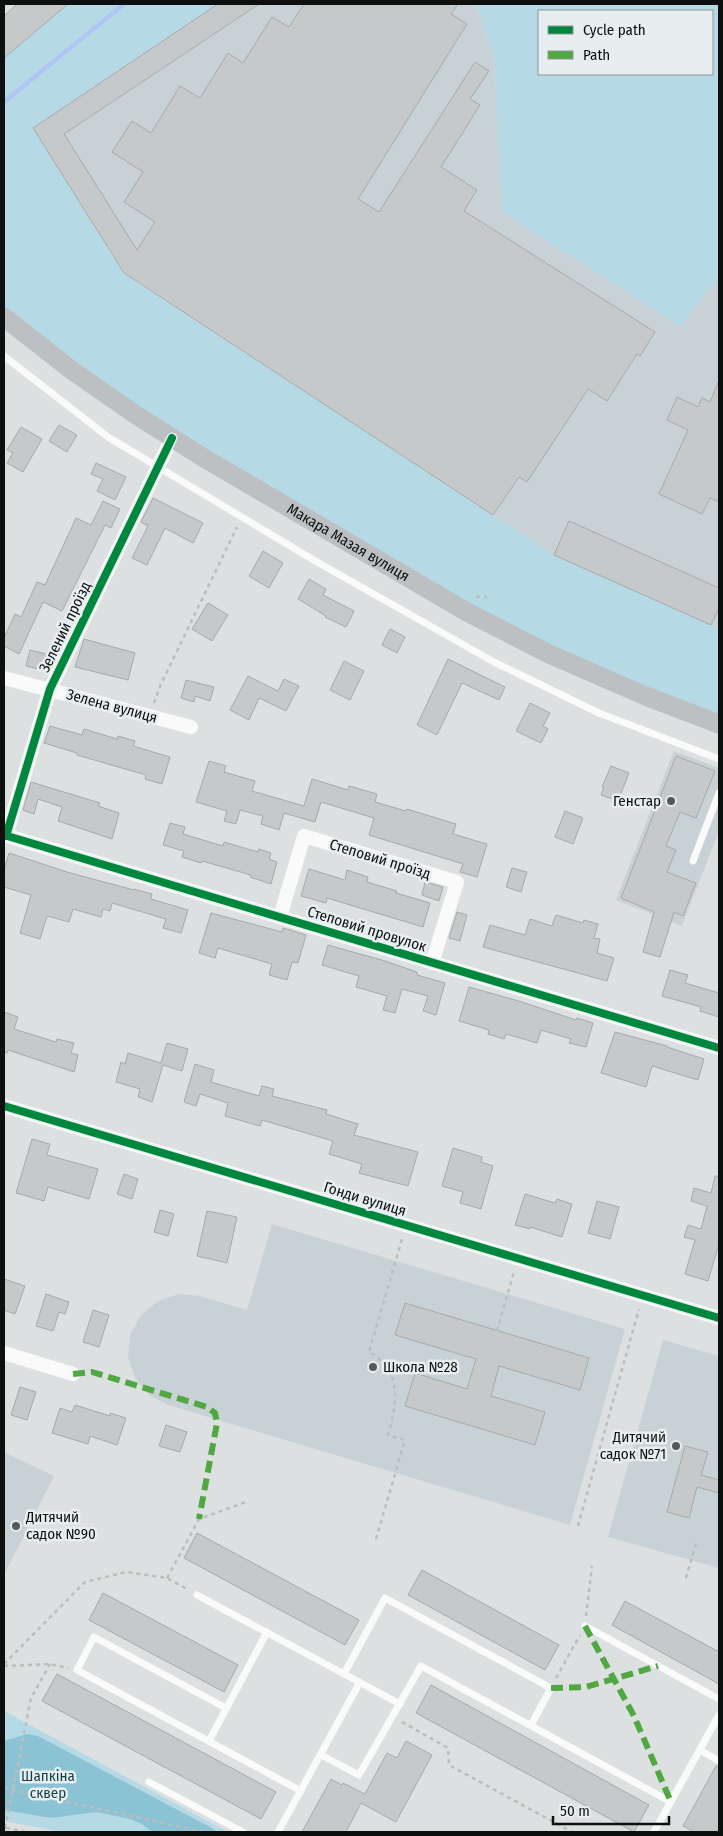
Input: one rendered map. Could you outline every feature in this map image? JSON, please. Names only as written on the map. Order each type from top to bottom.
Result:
[{"type":"main road","name":"Макара Мазая вулиця","points":[[4,317],[70,369],[172,438],[477,618],[549,654],[648,697],[719,724]]},
{"type":"street","name":"Зелений проїзд","points":[[5,836],[50,689],[172,438]]},
{"type":"street","name":"Зелена вулиця","points":[[4,678],[190,727]]},
{"type":"street","name":"Степовий провулок","points":[[5,836],[719,1048]]},
{"type":"street","name":"Степовий проїзд","points":[[280,917],[304,836],[456,882],[432,963]]},
{"type":"street","name":"Гонди вулиця","points":[[4,1106],[719,1318]]},
{"type":"street","points":[[4,1353],[73,1374]]},
{"type":"lane","points":[[4,356],[108,437],[317,562],[494,662],[599,713],[719,759]]},
{"type":"lane","points":[[693,861],[719,793]]},
{"type":"lane","points":[[198,1595],[400,1704]]},
{"type":"lane","points":[[344,1674],[385,1598],[551,1688],[530,1726]]},
{"type":"lane","points":[[585,1626],[719,1699]]},
{"type":"lane","points":[[209,1741],[267,1632]]},
{"type":"lane","points":[[226,1708],[94,1638],[77,1670],[301,1791]]},
{"type":"lane","points":[[321,1755],[359,1775],[421,1666],[670,1802]]},
{"type":"lane","points":[[278,1832],[360,1682]]},
{"type":"lane","points":[[654,1832],[719,1716]]},
{"type":"lane","points":[[700,1750],[719,1762]]},
{"type":"lane","points":[[149,1782],[243,1832]]},
{"type":"path","points":[[149,716],[161,684],[242,517]]},
{"type":"path","points":[[475,597],[488,596]]},
{"type":"path","points":[[376,1539],[405,1440],[388,1435],[394,1413],[396,1392],[390,1372],[377,1356],[369,1352],[402,1239]]},
{"type":"path","points":[[497,1331],[514,1272]]},
{"type":"path","points":[[578,1526],[639,1309]]},
{"type":"path","points":[[167,1578],[199,1519],[249,1501]]},
{"type":"path","points":[[686,1578],[696,1540]]},
{"type":"path","points":[[551,1688],[585,1626],[592,1566]]},
{"type":"path","points":[[4,1665],[85,1582],[126,1572],[167,1578],[198,1595]]},
{"type":"path","points":[[4,1665],[50,1664],[77,1670]]},
{"type":"path","points":[[26,1832],[4,1827],[32,1698],[50,1664]]},
{"type":"path","points":[[392,1717],[448,1748],[449,1765],[572,1832]]},
{"type":"path","points":[[4,1788],[204,1832]]},
{"type":"shaded area","points":[[218,4],[476,4],[494,57],[503,212],[680,325],[719,277],[719,629],[554,555],[124,273],[33,128]]},
{"type":"shaded area","points":[[674,751],[719,768],[719,831],[682,926],[616,900]]},
{"type":"shaded area","name":"Школа №28","points":[[272,1224],[625,1329],[570,1525],[168,1405],[149,1395],[135,1378],[128,1357],[130,1335],[141,1315],[158,1301],[179,1294],[200,1296],[247,1310]]},
{"type":"shaded area","name":"Дитячий садок №71","points":[[663,1340],[719,1356],[719,1568],[608,1537]]},
{"type":"shaded area","name":"Дитячий садок №90","points":[[4,1452],[54,1476],[4,1575]]},
{"type":"green space","points":[[68,4],[218,4],[33,128],[123,273],[554,555],[719,629],[719,717],[650,691],[481,612],[137,408],[4,309],[4,58]]},
{"type":"green space","points":[[476,4],[719,4],[719,277],[680,326],[502,212],[494,57]]},
{"type":"green space","name":"Шапкіна сквер","points":[[4,1711],[228,1832],[62,1832],[4,1821]]},
{"type":"green space","name":"Шапкіна сквер","points":[[27,1734],[38,1736],[217,1832],[152,1832],[142,1824],[130,1819],[97,1812],[51,1818],[4,1810],[4,1741]]},
{"type":"building","points":[[17,4],[68,4],[4,58],[4,16]]},
{"type":"building","points":[[218,4],[259,4],[64,134],[137,250],[155,222],[124,202],[143,172],[112,152],[132,121],[151,133],[180,86],[200,98],[228,53],[243,63],[272,17],[289,27],[304,4],[458,4],[451,14],[467,24],[358,199],[379,212],[475,62],[489,71],[470,99],[480,105],[441,167],[477,190],[464,211],[655,332],[640,356],[637,354],[607,401],[588,389],[527,482],[519,477],[493,515],[124,273],[33,128]]},
{"type":"building","points":[[719,380],[719,502],[710,498],[702,514],[659,494],[688,430],[667,420],[677,397],[698,407],[702,398],[710,402]]},
{"type":"building","points":[[59,425],[77,435],[67,452],[49,441]]},
{"type":"building","points":[[21,427],[42,439],[23,472],[7,463],[13,453],[7,450]]},
{"type":"building","points":[[96,463],[126,477],[115,500],[97,491],[103,479],[91,474]]},
{"type":"building","points":[[153,498],[203,523],[193,543],[165,528],[147,565],[132,558],[148,526],[141,522]]},
{"type":"building","points":[[103,501],[120,509],[111,528],[105,525],[62,611],[43,602],[19,654],[4,646],[4,638],[15,614],[21,617],[37,582],[45,585],[76,518],[91,525]]},
{"type":"building","points":[[569,521],[719,588],[719,608],[711,625],[554,555]]},
{"type":"building","points":[[263,551],[283,563],[269,588],[249,576]]},
{"type":"building","points":[[309,579],[326,589],[323,595],[354,611],[346,627],[325,617],[298,599]]},
{"type":"building","points":[[208,603],[228,615],[212,641],[192,629]]},
{"type":"building","points":[[390,629],[405,637],[397,653],[382,645]]},
{"type":"building","points":[[84,639],[135,653],[128,680],[75,667]]},
{"type":"building","points":[[30,650],[46,654],[43,670],[26,666]]},
{"type":"building","points":[[448,659],[505,687],[499,700],[462,683],[437,735],[417,725]]},
{"type":"building","points":[[344,661],[364,671],[350,700],[330,690]]},
{"type":"building","points":[[248,676],[278,691],[284,679],[299,686],[286,711],[259,698],[249,720],[230,710]]},
{"type":"building","points":[[186,680],[214,687],[210,701],[195,696],[194,702],[181,698]]},
{"type":"building","points":[[530,703],[550,713],[543,726],[548,729],[541,743],[516,731]]},
{"type":"building","points":[[50,726],[82,735],[84,729],[117,739],[118,736],[135,741],[133,746],[170,757],[162,784],[145,779],[146,775],[77,755],[77,753],[44,743]]},
{"type":"building","points":[[676,756],[715,771],[696,818],[680,812],[666,846],[676,850],[667,872],[696,883],[683,916],[674,912],[660,957],[643,952],[654,912],[621,898]]},
{"type":"building","points":[[209,761],[226,766],[224,772],[255,781],[252,791],[304,806],[312,779],[348,790],[349,786],[377,794],[375,802],[406,811],[407,809],[456,824],[453,834],[487,844],[477,877],[460,872],[463,864],[369,835],[374,818],[321,802],[315,822],[284,813],[279,830],[261,824],[263,816],[240,810],[236,824],[224,821],[227,811],[196,802]]},
{"type":"building","points":[[611,766],[629,773],[618,801],[601,795],[604,787],[602,787]]},
{"type":"building","points":[[31,782],[100,803],[98,806],[119,813],[112,839],[58,821],[62,807],[38,799],[34,814],[23,810]]},
{"type":"building","points":[[565,811],[583,818],[573,844],[555,837]]},
{"type":"building","points":[[170,823],[185,827],[183,834],[223,846],[224,842],[258,852],[259,849],[271,853],[269,859],[277,862],[271,884],[250,877],[251,875],[182,857],[184,851],[163,845]]},
{"type":"building","points":[[9,853],[67,872],[152,894],[151,899],[188,910],[181,933],[163,928],[166,919],[112,903],[110,911],[103,909],[101,917],[73,909],[69,922],[47,916],[40,939],[20,933],[31,895],[4,887],[4,870]]},
{"type":"building","points":[[512,868],[527,872],[521,892],[506,887]]},
{"type":"building","points":[[309,869],[345,880],[347,870],[368,877],[367,882],[430,903],[423,927],[327,898],[326,903],[301,896]]},
{"type":"building","points":[[425,882],[443,887],[439,901],[422,895]]},
{"type":"building","points":[[457,912],[467,915],[460,941],[449,938]]},
{"type":"building","points":[[211,913],[282,932],[283,928],[306,935],[298,963],[292,962],[287,980],[269,975],[272,964],[218,948],[215,958],[199,953]]},
{"type":"building","points":[[556,915],[583,923],[584,920],[598,924],[594,938],[600,939],[597,953],[614,958],[607,981],[483,947],[490,925],[525,935],[530,919],[552,926]]},
{"type":"building","points":[[328,945],[385,961],[417,972],[417,975],[445,983],[436,1015],[423,1011],[428,996],[402,989],[395,1013],[383,1010],[387,996],[356,987],[359,976],[322,965]]},
{"type":"building","points":[[670,970],[688,975],[685,983],[719,993],[719,1017],[700,1011],[701,1007],[662,996]]},
{"type":"building","points":[[469,987],[576,1020],[577,1018],[593,1023],[586,1047],[569,1043],[571,1039],[541,1030],[537,1043],[506,1034],[504,1039],[488,1034],[489,1030],[459,1021]]},
{"type":"building","points":[[4,1012],[18,1017],[14,1029],[56,1042],[57,1039],[74,1043],[71,1053],[78,1055],[74,1072],[8,1050],[7,1053],[4,1053]]},
{"type":"building","points":[[615,1032],[667,1046],[704,1059],[698,1080],[652,1066],[646,1087],[601,1073]]},
{"type":"building","points":[[167,1043],[188,1049],[182,1071],[163,1065],[152,1102],[138,1097],[140,1089],[116,1082],[121,1062],[125,1064],[128,1053],[161,1063]]},
{"type":"building","points":[[195,1064],[214,1070],[211,1082],[259,1096],[262,1086],[274,1089],[272,1096],[327,1110],[326,1114],[358,1124],[354,1135],[418,1152],[408,1186],[359,1173],[362,1164],[329,1154],[333,1141],[262,1120],[260,1126],[225,1116],[228,1103],[200,1094],[196,1106],[184,1102]]},
{"type":"building","points":[[32,1139],[50,1144],[47,1155],[98,1169],[89,1199],[48,1187],[44,1201],[16,1193]]},
{"type":"building","points":[[453,1148],[482,1157],[481,1162],[493,1166],[481,1209],[460,1203],[463,1192],[442,1186]]},
{"type":"building","points":[[124,1174],[138,1179],[132,1199],[117,1194]]},
{"type":"building","points":[[715,1176],[719,1176],[719,1244],[708,1281],[685,1274],[695,1240],[684,1237],[688,1225],[701,1229],[707,1206],[691,1201],[694,1188],[711,1193]]},
{"type":"building","points":[[525,1194],[555,1203],[557,1199],[572,1204],[562,1237],[530,1227],[530,1229],[515,1225]]},
{"type":"building","points":[[597,1201],[619,1207],[610,1239],[588,1233]]},
{"type":"building","points":[[160,1210],[174,1214],[168,1236],[154,1232]]},
{"type":"building","points":[[207,1211],[237,1217],[227,1263],[197,1256]]},
{"type":"building","points":[[4,1279],[25,1286],[15,1314],[4,1310]]},
{"type":"building","points":[[46,1294],[69,1302],[65,1314],[59,1312],[53,1331],[36,1326]]},
{"type":"building","points":[[405,1303],[589,1358],[580,1390],[499,1366],[491,1396],[545,1412],[535,1445],[405,1406],[415,1373],[467,1389],[476,1359],[395,1335]]},
{"type":"building","points":[[93,1310],[109,1315],[99,1347],[83,1342]]},
{"type":"building","points":[[20,1387],[36,1392],[27,1420],[11,1415]]},
{"type":"building","points":[[75,1405],[110,1416],[110,1413],[126,1418],[117,1445],[90,1436],[88,1444],[52,1433],[60,1408],[72,1412]]},
{"type":"building","points":[[166,1425],[187,1432],[180,1452],[159,1446]]},
{"type":"building","points":[[685,1446],[708,1452],[701,1475],[719,1480],[719,1493],[697,1487],[689,1518],[667,1512]]},
{"type":"building","points":[[197,1533],[359,1620],[345,1645],[184,1558]]},
{"type":"building","points":[[422,1570],[559,1645],[545,1670],[408,1595]]},
{"type":"building","points":[[103,1593],[238,1665],[224,1692],[89,1620]]},
{"type":"building","points":[[625,1601],[719,1652],[719,1684],[612,1625]]},
{"type":"building","points":[[57,1674],[276,1792],[261,1819],[42,1701]]},
{"type":"building","points":[[431,1685],[649,1805],[634,1832],[416,1713]]},
{"type":"building","points":[[406,1741],[432,1755],[396,1822],[361,1803],[346,1832],[302,1832],[331,1779],[365,1794],[387,1753],[397,1758]]},
{"type":"building","points":[[716,1766],[719,1766],[719,1832],[694,1832],[683,1826]]},
{"type":"waterway","points":[[4,102],[124,4]]},
{"type":"marked path","points":[[73,1374],[92,1372],[207,1407],[215,1413],[217,1423],[199,1519]]},
{"type":"marked path","points":[[585,1626],[634,1716],[671,1802]]},
{"type":"marked path","points":[[551,1688],[586,1687],[658,1666]]},
{"type":"cycle path","points":[[6,836],[50,689],[172,438]]},
{"type":"cycle path","points":[[4,835],[719,1048]]},
{"type":"cycle path","points":[[4,1106],[719,1318]]},
{"type":"place","name":"Генстар","points":[[671,801]]},
{"type":"place","name":"Школа №28","points":[[373,1367]]},
{"type":"place","name":"Дитячий садок №71","points":[[676,1446]]},
{"type":"place","name":"Дитячий садок №90","points":[[16,1526]]}]
